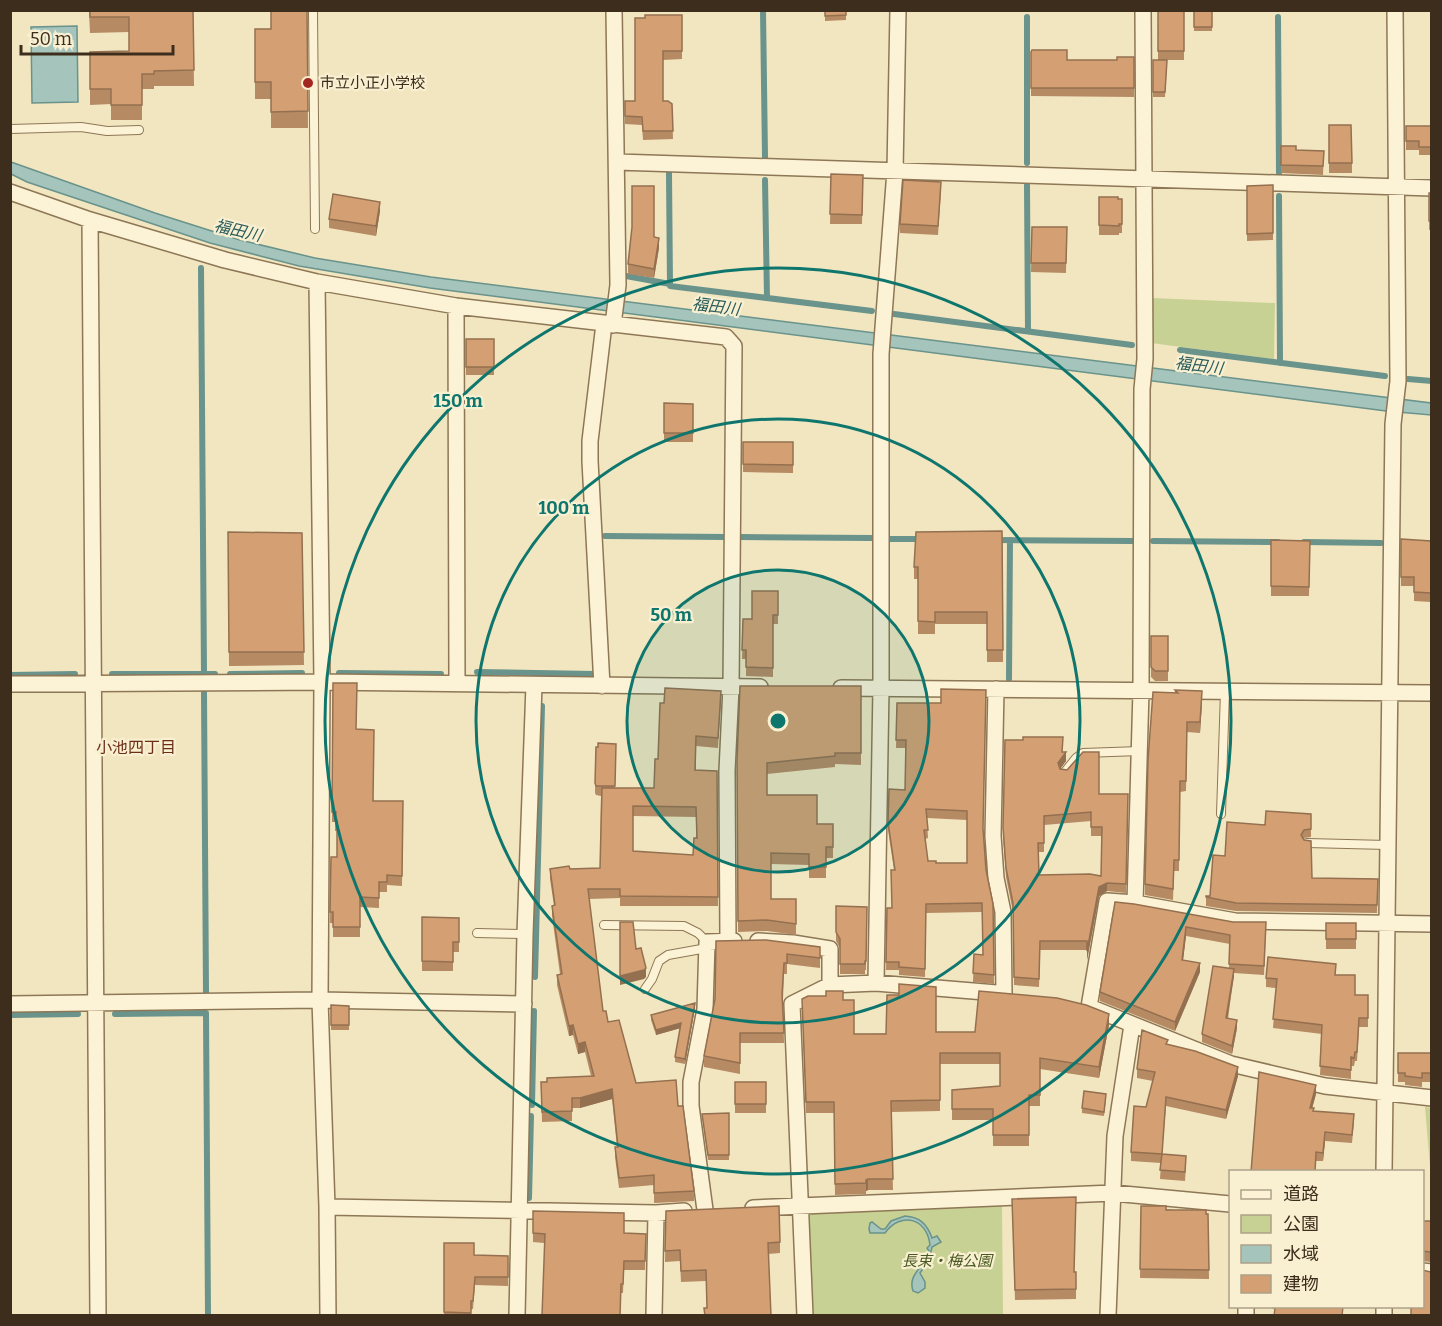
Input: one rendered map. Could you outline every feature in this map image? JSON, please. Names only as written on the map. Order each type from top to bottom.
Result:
[{"type":"street","points":[[602,686],[590,441],[617,291],[614,10]]},
{"type":"street","points":[[876,983],[881,688],[881,354],[895,171],[898,10]]},
{"type":"street","points":[[1135,903],[1141,690],[1142,389],[1145,359],[1143,10]]},
{"type":"street","points":[[1384,1170],[1389,693],[1394,420],[1398,381],[1395,10]]},
{"type":"street","points":[[617,162],[1431,188]]},
{"type":"street","points":[[10,192],[90,220],[225,260],[317,282],[456,306],[726,337],[734,346],[731,687],[727,771],[728,941]]},
{"type":"street","points":[[90,220],[98,1316]]},
{"type":"street","points":[[317,282],[322,682],[320,1000],[328,1316]]},
{"type":"street","points":[[456,306],[457,684]]},
{"type":"street","points":[[10,684],[322,682],[777,687]]},
{"type":"street","points":[[517,1316],[525,934],[534,685]]},
{"type":"street","points":[[823,688],[1431,693]]},
{"type":"street","points":[[805,1316],[792,1004],[830,985],[876,983],[1009,994],[1003,912],[996,878],[993,836],[996,689]]},
{"type":"street","points":[[1431,924],[1235,921],[1135,903],[1107,901],[1084,1006],[1231,1064],[1325,1086],[1431,1098]]},
{"type":"street","points":[[327,1207],[656,1213],[711,1210],[691,1106],[691,1082],[705,1009],[707,945],[728,941],[784,942],[830,949],[830,985]]},
{"type":"street","points":[[10,1004],[320,1000],[524,1004]]},
{"type":"street","points":[[1108,1316],[1114,1136],[1132,1025]]},
{"type":"street","points":[[741,1208],[1113,1193],[1229,1204]]},
{"type":"street","points":[[654,1316],[656,1213]]},
{"type":"lane","points":[[313,10],[315,229]]},
{"type":"lane","points":[[10,129],[81,127],[107,131],[140,130]]},
{"type":"lane","points":[[1221,814],[1226,691]]},
{"type":"lane","points":[[1064,772],[1083,753],[1140,751]]},
{"type":"lane","points":[[1307,843],[1387,844]]},
{"type":"lane","points":[[603,925],[684,926],[698,933],[707,945],[668,955],[659,961],[645,989]]},
{"type":"lane","points":[[477,933],[525,934]]},
{"type":"green space","points":[[1152,298],[1275,303],[1274,359],[1151,343]]},
{"type":"green space","points":[[1425,1107],[1431,1108],[1431,1179]]},
{"type":"green space","name":"長束・梅公園","points":[[1002,1204],[1003,1315],[812,1315],[807,1213],[816,1210]]},
{"type":"water","points":[[77,26],[78,102],[32,103],[31,27]]},
{"type":"water","points":[[11,162],[155,213],[240,240],[315,258],[431,277],[1431,403],[1431,415],[430,288],[299,266],[210,243],[27,182],[11,174]]},
{"type":"water","points":[[905,1216],[922,1222],[932,1238],[937,1236],[941,1242],[932,1247],[929,1260],[920,1273],[925,1282],[925,1288],[918,1293],[913,1291],[913,1279],[927,1257],[929,1251],[927,1248],[930,1245],[924,1229],[919,1224],[905,1220],[891,1226],[885,1233],[870,1233],[869,1229],[872,1222],[881,1229],[885,1229],[891,1221]]},
{"type":"building","points":[[90,10],[193,10],[194,70],[154,71],[154,74],[142,74],[142,105],[111,105],[111,89],[90,89],[90,52],[129,51],[129,17],[90,17]]},
{"type":"building","points":[[271,10],[307,10],[308,111],[271,112],[271,82],[255,82],[255,29],[271,29]]},
{"type":"building","points":[[825,10],[846,10],[846,15],[825,16]]},
{"type":"building","points":[[1194,10],[1212,10],[1212,27],[1194,27]]},
{"type":"building","points":[[1158,11],[1184,11],[1184,51],[1158,51]]},
{"type":"building","points":[[645,15],[682,15],[682,51],[663,51],[663,101],[672,104],[673,131],[643,131],[642,117],[625,116],[625,101],[635,101],[635,18],[645,18]]},
{"type":"building","points":[[1032,50],[1067,50],[1067,60],[1117,60],[1117,57],[1134,57],[1134,88],[1031,88]]},
{"type":"building","points":[[1153,60],[1167,60],[1165,92],[1153,92]]},
{"type":"building","points":[[1329,125],[1351,125],[1352,163],[1329,163]]},
{"type":"building","points":[[1406,126],[1431,126],[1431,147],[1419,147],[1419,141],[1406,141]]},
{"type":"building","points":[[1281,146],[1296,146],[1296,150],[1324,151],[1323,166],[1281,165]]},
{"type":"building","points":[[831,174],[863,175],[862,215],[830,214]]},
{"type":"building","points":[[903,180],[941,182],[938,226],[900,224]]},
{"type":"building","points":[[1273,185],[1273,233],[1247,234],[1247,186]]},
{"type":"building","points":[[632,186],[654,186],[654,237],[659,238],[654,269],[628,264],[632,227]]},
{"type":"building","points":[[1429,193],[1431,193],[1431,221],[1429,221]]},
{"type":"building","points":[[333,194],[380,202],[376,226],[329,219]]},
{"type":"building","points":[[1099,197],[1122,199],[1122,224],[1119,226],[1099,225]]},
{"type":"building","points":[[1032,227],[1067,227],[1066,263],[1031,263]]},
{"type":"building","points":[[466,339],[494,339],[494,367],[466,367]]},
{"type":"building","points":[[664,403],[693,404],[693,433],[664,433]]},
{"type":"building","points":[[743,442],[793,442],[793,465],[743,464]]},
{"type":"building","points":[[1002,531],[1003,650],[987,650],[987,612],[935,612],[935,622],[918,621],[918,567],[914,567],[916,532]]},
{"type":"building","points":[[228,532],[302,533],[304,652],[229,652]]},
{"type":"building","points":[[1401,539],[1431,541],[1431,593],[1414,592],[1414,577],[1401,577]]},
{"type":"building","points":[[1271,540],[1310,541],[1309,587],[1271,586]]},
{"type":"building","points":[[752,591],[778,591],[778,615],[773,615],[773,668],[746,667],[746,650],[742,650],[743,619],[752,619]]},
{"type":"building","points":[[1151,636],[1168,636],[1168,671],[1155,671],[1151,667]]},
{"type":"building","points":[[333,683],[357,683],[356,729],[374,730],[373,801],[403,801],[402,876],[387,875],[387,882],[379,882],[379,898],[360,897],[360,927],[333,927],[333,912],[330,912],[331,857],[337,857],[336,812],[332,812]]},
{"type":"building","points":[[740,686],[861,686],[861,753],[835,753],[835,756],[767,763],[767,795],[817,795],[817,824],[833,824],[833,847],[826,847],[826,867],[809,867],[809,854],[771,853],[771,899],[796,899],[796,924],[767,920],[738,921],[737,760]]},
{"type":"building","points":[[665,688],[721,691],[718,738],[696,736],[695,770],[717,771],[718,897],[620,896],[620,889],[588,889],[603,1011],[606,1011],[608,1022],[619,1020],[636,1083],[676,1080],[678,1106],[683,1106],[694,1191],[654,1193],[654,1175],[619,1178],[612,1089],[572,1098],[572,1111],[542,1112],[541,1082],[547,1082],[547,1078],[594,1076],[585,1042],[578,1044],[573,1025],[569,1026],[557,975],[562,974],[552,906],[555,905],[550,869],[569,866],[570,869],[600,868],[602,788],[654,788],[655,759],[658,759],[660,703],[664,703]],"holes":[[[633,806],[696,807],[697,838],[694,838],[693,855],[633,851]]]},
{"type":"building","points":[[941,689],[986,690],[983,828],[986,870],[993,904],[994,975],[973,973],[974,954],[983,955],[982,903],[926,904],[925,969],[899,967],[899,962],[886,962],[887,908],[892,908],[891,870],[895,870],[888,822],[889,789],[905,790],[906,740],[896,740],[897,703],[941,703]],"holes":[[[926,809],[967,811],[967,863],[928,861],[924,830],[928,830]]]},
{"type":"building","points":[[1175,690],[1202,691],[1200,722],[1187,722],[1186,781],[1180,781],[1179,860],[1174,860],[1173,889],[1145,884],[1148,760],[1153,692],[1178,693]]},
{"type":"building","points":[[1023,737],[1063,737],[1062,752],[1066,752],[1058,763],[1060,769],[1067,770],[1083,752],[1099,752],[1099,794],[1128,794],[1126,884],[1107,883],[1099,887],[1087,951],[1087,941],[1040,941],[1039,979],[1014,977],[1013,903],[1006,868],[1003,827],[1005,740],[1023,740]],"holes":[[[1091,812],[1091,827],[1102,827],[1101,876],[1090,874],[1039,875],[1038,843],[1044,843],[1044,816]]]},
{"type":"building","points":[[598,743],[616,744],[615,786],[596,786],[596,747]]},
{"type":"building","points":[[1266,811],[1311,814],[1311,829],[1304,830],[1301,835],[1304,840],[1311,841],[1312,878],[1378,879],[1377,905],[1236,903],[1206,897],[1210,896],[1213,855],[1225,856],[1227,822],[1265,825]]},
{"type":"building","points":[[1115,902],[1233,922],[1266,922],[1264,966],[1229,964],[1230,935],[1186,927],[1182,960],[1200,963],[1175,1022],[1100,992]]},
{"type":"building","points":[[836,906],[867,907],[865,964],[840,964]]},
{"type":"building","points":[[422,917],[459,918],[459,942],[453,942],[453,962],[422,961]]},
{"type":"building","points":[[620,922],[633,922],[636,949],[641,948],[646,968],[620,976]]},
{"type":"building","points":[[1326,923],[1356,923],[1356,939],[1326,939]]},
{"type":"building","points":[[766,940],[820,947],[820,958],[787,954],[787,963],[784,963],[782,994],[784,1033],[740,1033],[740,1063],[704,1056],[715,999],[716,941]]},
{"type":"building","points":[[1268,957],[1336,964],[1335,975],[1355,975],[1355,995],[1368,995],[1368,1018],[1359,1018],[1357,1052],[1354,1058],[1351,1057],[1351,1070],[1320,1066],[1322,1025],[1273,1019],[1277,979],[1266,978]]},
{"type":"building","points":[[1213,966],[1234,969],[1226,1018],[1237,1020],[1232,1046],[1202,1034]]},
{"type":"building","points":[[899,984],[936,987],[936,1032],[975,1032],[979,991],[1057,998],[1086,1005],[1109,1014],[1099,1067],[1040,1058],[1040,1095],[1029,1095],[1029,1135],[993,1135],[993,1109],[952,1109],[952,1090],[1000,1086],[1000,1053],[940,1053],[940,1100],[891,1101],[893,1179],[868,1179],[866,1183],[835,1184],[834,1102],[806,1102],[802,999],[808,996],[826,996],[826,991],[843,991],[843,1000],[854,1000],[854,1034],[886,1034],[887,995],[899,995]]},
{"type":"building","points":[[695,1003],[685,1059],[675,1057],[681,1023],[656,1030],[651,1015]]},
{"type":"building","points":[[331,1005],[349,1006],[349,1025],[331,1025]]},
{"type":"building","points":[[1142,1030],[1168,1040],[1166,1044],[1195,1051],[1238,1067],[1226,1110],[1166,1097],[1162,1154],[1131,1152],[1134,1106],[1146,1107],[1155,1072],[1137,1069]]},
{"type":"building","points":[[1398,1053],[1431,1053],[1431,1073],[1422,1073],[1422,1078],[1398,1073]]},
{"type":"building","points":[[1259,1072],[1316,1085],[1310,1108],[1314,1108],[1313,1111],[1354,1114],[1352,1135],[1325,1132],[1323,1153],[1316,1152],[1315,1170],[1251,1170]]},
{"type":"building","points":[[735,1082],[766,1082],[766,1104],[735,1104]]},
{"type":"building","points":[[1084,1091],[1106,1094],[1104,1112],[1082,1108]]},
{"type":"building","points":[[729,1113],[729,1155],[708,1155],[702,1114]]},
{"type":"building","points":[[1162,1154],[1186,1156],[1185,1172],[1160,1170]]},
{"type":"building","points":[[1076,1197],[1074,1272],[1076,1272],[1076,1289],[1015,1290],[1012,1199]]},
{"type":"building","points":[[779,1206],[780,1242],[768,1243],[771,1316],[705,1316],[704,1308],[707,1308],[706,1270],[681,1271],[680,1250],[665,1251],[666,1211]]},
{"type":"building","points":[[1141,1206],[1166,1206],[1166,1210],[1206,1210],[1209,1270],[1140,1269]]},
{"type":"building","points":[[533,1211],[624,1213],[624,1233],[646,1234],[645,1261],[624,1261],[620,1316],[542,1316],[545,1234],[533,1233]]},
{"type":"building","points":[[1424,1221],[1431,1221],[1431,1252],[1424,1251]]},
{"type":"building","points":[[444,1243],[474,1243],[474,1255],[508,1256],[508,1277],[475,1277],[471,1313],[444,1312]]},
{"type":"building","points":[[1424,1270],[1431,1272],[1431,1316],[1411,1315],[1411,1308],[1424,1308]]},
{"type":"building","points":[[1275,1308],[1343,1308],[1342,1316],[1274,1316]]},
{"type":"waterway","points":[[763,10],[765,157]]},
{"type":"waterway","points":[[1027,17],[1027,163]]},
{"type":"waterway","points":[[1278,17],[1279,173]]},
{"type":"waterway","name":"福田川","points":[[669,173],[670,286],[872,311]]},
{"type":"waterway","points":[[765,180],[767,298]]},
{"type":"waterway","points":[[1027,185],[1028,331]]},
{"type":"waterway","points":[[1279,196],[1280,363]]},
{"type":"waterway","points":[[201,268],[204,674]]},
{"type":"waterway","points":[[626,276],[670,284]]},
{"type":"waterway","points":[[894,314],[1132,345]]},
{"type":"waterway","name":"福田川","points":[[1180,350],[1385,376]]},
{"type":"waterway","points":[[1408,379],[1432,381]]},
{"type":"waterway","points":[[605,536],[726,537]]},
{"type":"waterway","points":[[739,537],[872,538]]},
{"type":"waterway","points":[[889,539],[922,539]]},
{"type":"waterway","points":[[995,540],[1133,541]]},
{"type":"waterway","points":[[1009,679],[1010,540]]},
{"type":"waterway","points":[[1153,541],[1278,542]]},
{"type":"waterway","points":[[1304,542],[1381,543]]},
{"type":"waterway","points":[[477,672],[594,674]]},
{"type":"waterway","points":[[230,674],[302,673]]},
{"type":"waterway","points":[[339,673],[441,674]]},
{"type":"waterway","points":[[10,675],[75,674]]},
{"type":"waterway","points":[[112,674],[215,674]]},
{"type":"waterway","points":[[204,692],[206,993]]},
{"type":"waterway","points":[[535,977],[542,706]]},
{"type":"waterway","points":[[532,1105],[534,1011]]},
{"type":"waterway","points":[[115,1014],[206,1013],[208,1316]]},
{"type":"waterway","points":[[10,1015],[78,1014]]},
{"type":"waterway","points":[[529,1198],[531,1116]]},
{"type":"place","name":"市立小正小学校","points":[[308,83]]},
{"type":"district","name":"小池四丁目","points":[[136,747]]}]
